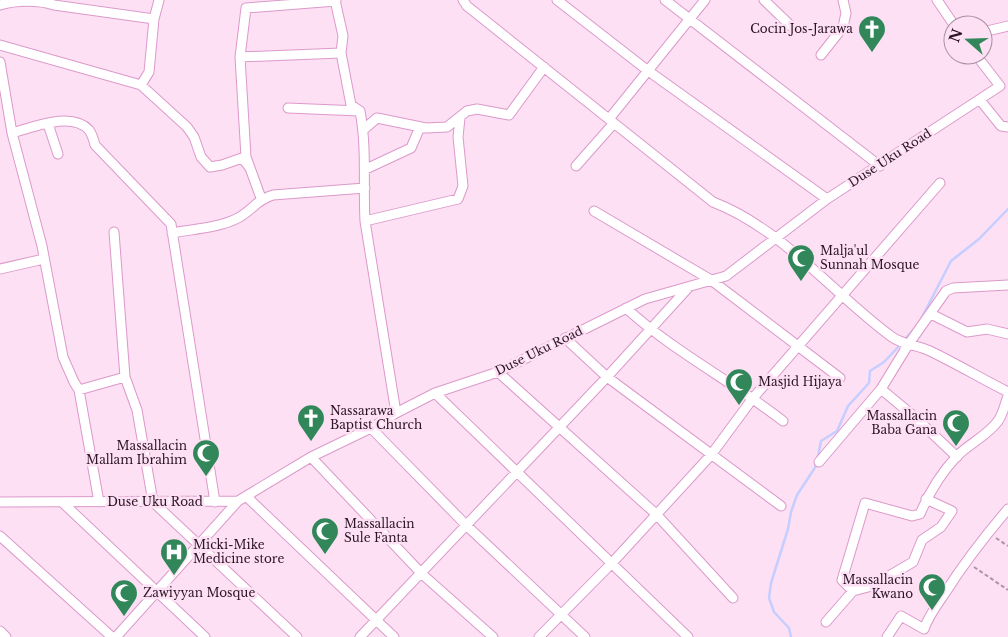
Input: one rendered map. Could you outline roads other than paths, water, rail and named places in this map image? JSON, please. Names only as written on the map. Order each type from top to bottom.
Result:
[{"type":"street","points":[[141,85],[149,72],[154,19],[159,0]]},
{"type":"street","points":[[459,0],[713,202],[739,212],[775,238],[840,296],[894,338],[908,345],[928,350],[1008,394],[1000,420],[957,457],[926,499],[920,514],[912,516],[865,503],[842,580],[853,591]]},
{"type":"street","points":[[557,0],[648,70],[827,199]]},
{"type":"street","points":[[665,0],[880,166]]},
{"type":"street","points":[[576,166],[688,18],[706,0]]},
{"type":"street","points":[[764,0],[792,26]]},
{"type":"street","points":[[821,55],[843,27],[846,13],[843,0]]},
{"type":"street","points":[[937,0],[947,15]]},
{"type":"street","points":[[0,5],[8,2],[44,1],[154,19]]},
{"type":"street","points":[[261,198],[246,157],[240,57],[246,8],[336,1],[343,36],[341,53],[351,105],[360,111],[363,130],[366,169],[364,188],[365,221],[396,413]]},
{"type":"street","points":[[993,30],[1008,26]]},
{"type":"street","points":[[0,45],[141,85],[187,127],[194,137],[201,157],[210,167],[242,158],[250,168]]},
{"type":"street","points":[[240,57],[341,53]]},
{"type":"street","points":[[0,62],[12,132],[44,259],[63,356],[79,390],[99,502]]},
{"type":"street","name":"Duse Uku Road","points":[[0,502],[238,502],[311,457],[371,428],[434,393],[498,372],[645,299],[726,276],[827,199],[1004,84],[986,65]]},
{"type":"street","points":[[363,130],[377,118],[420,127],[447,127],[468,111],[476,109],[509,115],[544,67]]},
{"type":"street","points":[[980,100],[1002,126],[1008,127]]},
{"type":"street","points":[[288,108],[360,111]]},
{"type":"street","points":[[365,221],[458,199],[463,186],[458,137],[460,118]]},
{"type":"street","points":[[12,132],[48,124],[76,121],[90,131],[95,145],[171,224],[215,502]]},
{"type":"street","points":[[48,124],[58,154]]},
{"type":"street","points":[[366,169],[411,148],[420,127]]},
{"type":"street","points":[[539,637],[612,563],[711,454],[753,398],[799,348],[840,296],[896,235],[940,183]]},
{"type":"street","points":[[172,233],[237,219],[253,208],[261,198],[273,195],[364,188]]},
{"type":"street","points":[[594,210],[711,280],[840,378]]},
{"type":"street","points":[[114,232],[125,377],[137,410],[153,502],[297,637]]},
{"type":"street","points":[[0,269],[44,259]]},
{"type":"street","points":[[819,462],[881,389],[908,345],[946,291],[954,288],[1008,285]]},
{"type":"street","points":[[360,637],[422,574],[688,288]]},
{"type":"street","points":[[626,308],[650,330],[753,398],[783,421]]},
{"type":"street","points":[[931,314],[968,332],[987,329],[1008,334]]},
{"type":"street","points":[[566,338],[607,377],[781,506]]},
{"type":"street","points":[[498,372],[656,514],[733,598]]},
{"type":"street","points":[[79,390],[125,377]]},
{"type":"street","points":[[881,389],[918,418],[957,457]]},
{"type":"street","points":[[434,393],[515,473],[688,637]]},
{"type":"street","points":[[371,428],[466,525],[585,637]]},
{"type":"street","points":[[311,457],[422,574],[493,637]]},
{"type":"street","points":[[247,497],[394,637]]},
{"type":"street","points":[[826,622],[853,591],[872,586],[913,562],[922,540],[948,519],[952,511],[926,499]]},
{"type":"street","points":[[62,502],[205,637]]},
{"type":"street","points":[[0,536],[114,637],[238,502]]},
{"type":"street","points":[[886,637],[901,616],[924,629],[928,618],[966,561],[1008,509]]},
{"type":"street","points":[[0,632],[6,637]]},
{"type":"waterway","points":[[921,319],[951,261],[979,239],[1008,209]]},
{"type":"waterway","points":[[904,340],[914,329]]},
{"type":"waterway","points":[[791,637],[789,628],[774,612],[769,598],[771,583],[797,495],[816,466],[821,441],[837,431],[848,406],[869,383],[870,371],[884,362],[901,344]]},
{"type":"place","name":"Cocin Jos-Jarawa","points":[[872,53]]},
{"type":"place","name":"Malja'ul Sunnah Mosque","points":[[801,282]]},
{"type":"place","name":"Masjid Hijaya","points":[[739,406]]},
{"type":"place","name":"Nassarawa Baptist Church","points":[[311,442]]},
{"type":"place","name":"Massallacin Baba Gana","points":[[956,447]]},
{"type":"place","name":"Massallacin Mallam Ibrahim","points":[[206,477]]},
{"type":"place","name":"Massallacin Sule Fanta","points":[[325,555]]},
{"type":"place","name":"Micki-Mike Medicine store","points":[[174,576]]},
{"type":"place","name":"Massallacin Kwano","points":[[932,611]]},
{"type":"place","name":"Zawiyyan Mosque","points":[[124,617]]}]
